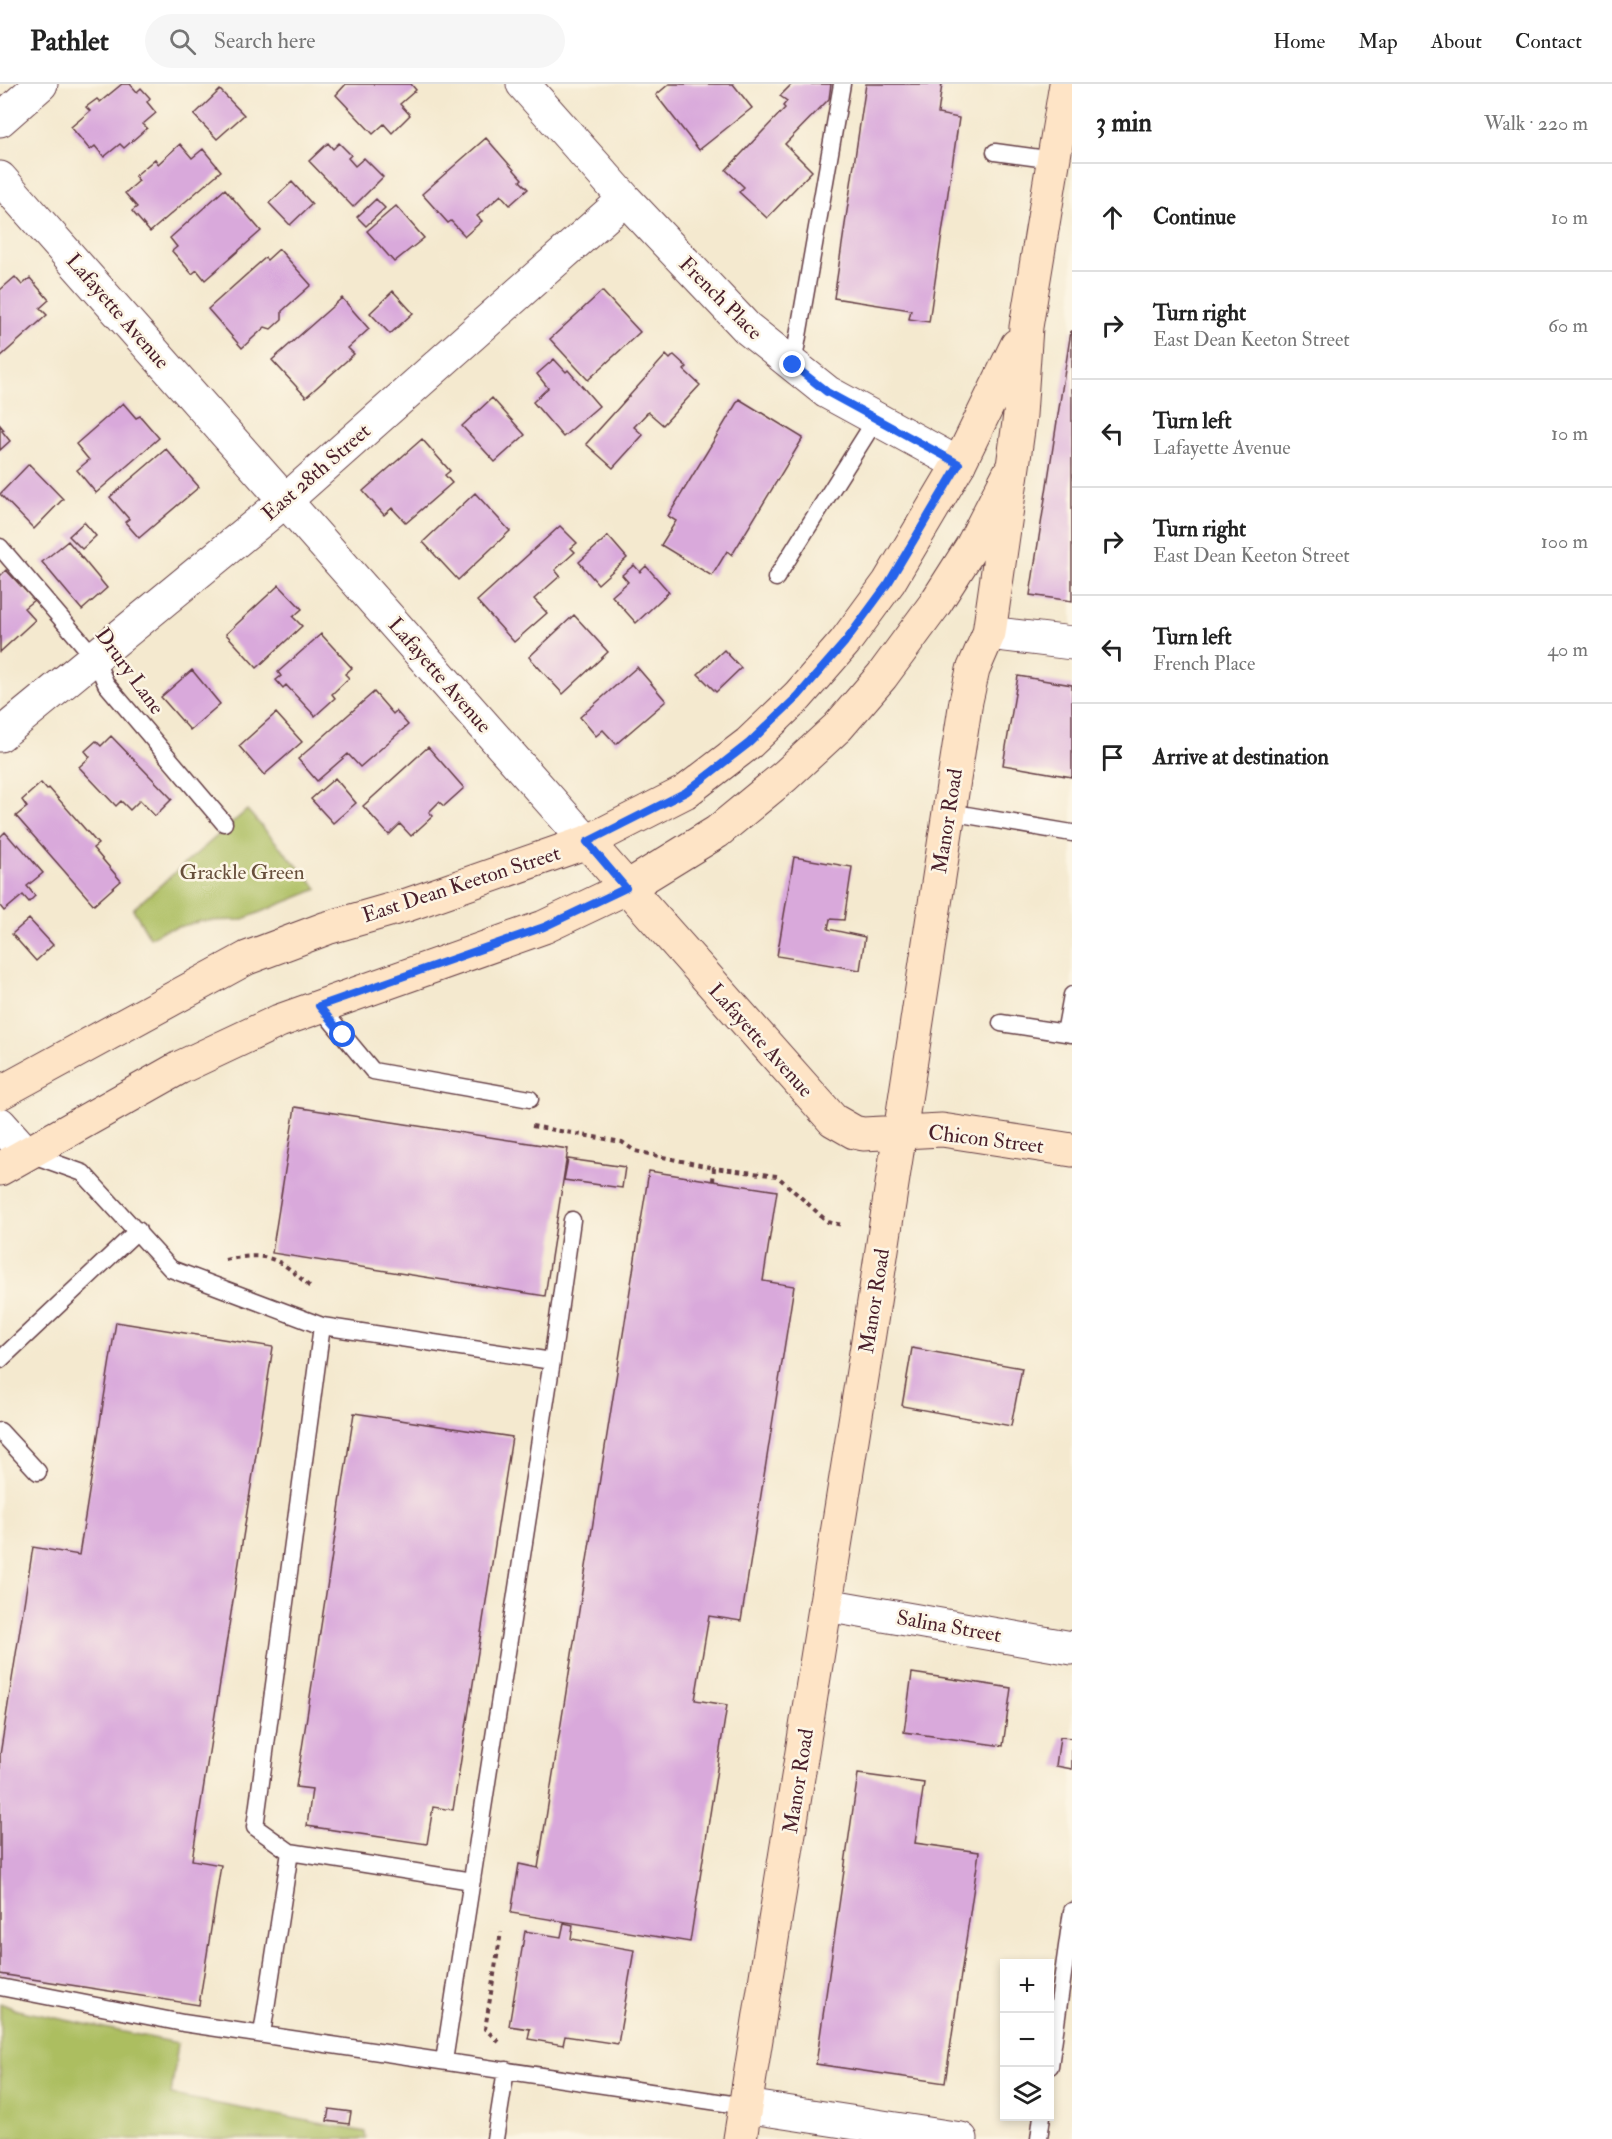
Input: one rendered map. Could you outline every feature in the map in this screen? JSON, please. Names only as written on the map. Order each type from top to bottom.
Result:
[{"type":"main road","points":[[13,1161],[179,1068],[279,1022],[544,927],[626,888],[717,832],[785,776],[837,727],[882,676],[935,604],[972,546],[1013,466],[1020,415],[1026,327],[1063,161],[1066,84]]},
{"type":"main road","name":"East Dean Keeton Street","points":[[0,1094],[248,958],[327,928],[407,905],[587,842],[686,792],[749,743],[798,696],[845,642],[889,582],[959,464],[1026,327]]},
{"type":"main road","name":"Manor Road","points":[[740,2139],[826,1605],[966,701],[973,670],[989,633],[1013,466]]},
{"type":"main road","name":"Lafayette Avenue","points":[[587,842],[833,1120],[862,1134],[900,1132]]},
{"type":"main road","name":"Chicon Street","points":[[900,1132],[942,1130],[1072,1150]]},
{"type":"street","points":[[0,120],[41,84]]},
{"type":"street","name":"French Place","points":[[523,84],[625,199],[747,328],[827,392],[959,464]]},
{"type":"street","name":"Lafayette Avenue","points":[[0,178],[587,842]]},
{"type":"street","name":"East 28th Street","points":[[0,735],[285,501],[625,199]]},
{"type":"street","points":[[989,633],[1072,643]]},
{"type":"street","points":[[0,1124],[13,1161]]},
{"type":"street","name":"Salina Street","points":[[826,1605],[1072,1648]]},
{"type":"street","points":[[745,2106],[961,2139]]},
{"type":"lane","points":[[793,365],[842,84]]},
{"type":"lane","points":[[995,152],[1063,161]]},
{"type":"lane","points":[[776,578],[876,419]]},
{"type":"lane","name":"Drury Lane","points":[[0,547],[95,658],[106,684],[224,823]]},
{"type":"lane","points":[[949,812],[1072,833]]},
{"type":"lane","points":[[1001,1023],[1069,1034],[1072,995]]},
{"type":"lane","points":[[319,1006],[373,1071],[530,1098]]},
{"type":"lane","points":[[13,1161],[83,1173],[138,1230],[171,1269],[322,1326],[552,1361]]},
{"type":"lane","points":[[444,2061],[572,1220]]},
{"type":"lane","points":[[0,1360],[138,1230]]},
{"type":"lane","points":[[322,1326],[255,1827],[290,1852],[472,1881]]},
{"type":"lane","points":[[0,1431],[38,1472]]},
{"type":"lane","points":[[262,2034],[290,1852]]},
{"type":"lane","points":[[1054,2038],[1072,1911]]},
{"type":"lane","points":[[0,1987],[183,2023],[745,2106]]},
{"type":"lane","points":[[495,2139],[506,2070]]},
{"type":"lane","points":[[1039,2139],[1041,2121]]},
{"type":"path","points":[[713,1181],[714,1168],[777,1176],[828,1222],[842,1225]]},
{"type":"path","points":[[221,1261],[255,1256],[272,1257],[288,1266],[310,1287]]},
{"type":"path","points":[[501,1932],[485,2029],[495,2040],[506,2045]]},
{"type":"green space","name":"Grackle Green","points":[[247,810],[318,889],[241,920],[202,921],[162,931],[150,938],[133,909]]},
{"type":"green space","points":[[0,2003],[17,2010],[178,2043],[171,2095],[365,2132],[366,2139],[0,2139]]},
{"type":"building","points":[[122,84],[130,84],[137,92],[141,88],[150,98],[147,102],[156,113],[143,124],[147,128],[124,148],[120,144],[104,157],[95,146],[90,150],[71,127],[90,111],[86,107],[97,99],[100,102]]},
{"type":"building","points":[[346,84],[411,84],[416,90],[400,104],[410,115],[392,133],[384,124],[373,134],[336,95]]},
{"type":"building","points":[[669,84],[733,84],[752,108],[699,150],[656,95]]},
{"type":"building","points":[[792,84],[831,84],[829,99],[785,144],[812,171],[767,218],[739,192],[744,187],[726,170],[785,108],[783,106],[787,101],[780,96]]},
{"type":"building","points":[[866,84],[942,84],[938,114],[959,118],[929,322],[909,319],[911,310],[834,298]]},
{"type":"building","points":[[220,90],[244,115],[217,139],[194,115]]},
{"type":"building","points":[[486,138],[528,189],[510,205],[501,195],[477,216],[482,221],[465,236],[451,221],[448,223],[422,194]]},
{"type":"building","points":[[328,143],[333,149],[339,143],[351,155],[348,158],[355,166],[364,158],[383,177],[353,207],[309,161]]},
{"type":"building","points":[[180,144],[192,158],[203,149],[221,171],[150,232],[132,211],[137,207],[125,193],[139,181],[135,176],[155,159],[158,164]]},
{"type":"building","points":[[292,182],[312,204],[290,225],[269,203]]},
{"type":"building","points":[[225,189],[261,231],[205,280],[197,270],[192,274],[172,251],[177,247],[170,238]]},
{"type":"building","points":[[376,199],[385,208],[366,226],[357,217]]},
{"type":"building","points":[[396,206],[424,238],[394,262],[367,231]]},
{"type":"building","points":[[279,249],[311,285],[282,311],[282,319],[271,329],[265,327],[242,348],[208,309],[265,258],[267,260]]},
{"type":"building","points":[[15,277],[22,285],[30,278],[49,300],[40,308],[47,315],[0,357],[0,290]]},
{"type":"building","points":[[393,291],[413,313],[390,334],[370,313]]},
{"type":"building","points":[[602,291],[640,332],[588,380],[550,339]]},
{"type":"building","points":[[342,298],[369,329],[348,348],[354,354],[306,397],[272,360]]},
{"type":"building","points":[[1072,331],[1072,601],[1030,595]]},
{"type":"building","points":[[666,355],[670,359],[674,355],[687,367],[684,370],[700,385],[663,425],[648,412],[634,427],[643,435],[613,468],[586,444]]},
{"type":"building","points":[[554,359],[566,372],[568,370],[599,406],[563,437],[533,402],[548,388],[537,374]]},
{"type":"building","points":[[492,398],[525,435],[495,462],[462,426]]},
{"type":"building","points":[[739,399],[803,438],[732,555],[727,551],[712,576],[661,545],[676,521],[668,516]]},
{"type":"building","points":[[123,403],[136,418],[140,416],[159,438],[96,493],[77,470],[89,460],[76,444]]},
{"type":"building","points":[[0,425],[10,441],[0,450]]},
{"type":"building","points":[[422,439],[450,471],[445,475],[452,483],[406,523],[392,508],[384,515],[363,491]]},
{"type":"building","points":[[166,449],[199,487],[139,538],[125,522],[129,519],[110,497]]},
{"type":"building","points":[[29,464],[63,499],[34,529],[0,494]]},
{"type":"building","points":[[475,493],[510,531],[458,580],[423,542]]},
{"type":"building","points":[[84,522],[96,536],[82,549],[69,536]]},
{"type":"building","points":[[560,526],[577,543],[571,548],[575,552],[555,570],[560,576],[534,599],[547,613],[514,642],[477,601]]},
{"type":"building","points":[[608,536],[627,558],[598,584],[579,562]]},
{"type":"building","points":[[68,541],[107,588],[82,610],[42,562]]},
{"type":"building","points":[[634,565],[640,572],[646,566],[669,592],[636,623],[612,596],[628,582],[622,575]]},
{"type":"building","points":[[6,570],[34,600],[24,608],[35,620],[0,652],[0,576]]},
{"type":"building","points":[[279,585],[302,609],[293,617],[302,626],[257,668],[226,634]]},
{"type":"building","points":[[574,615],[608,652],[563,694],[529,657]]},
{"type":"building","points":[[321,634],[352,668],[345,674],[349,678],[332,694],[335,698],[315,716],[286,685],[283,688],[276,680],[281,676],[278,672]]},
{"type":"building","points":[[724,650],[741,668],[716,692],[698,674]]},
{"type":"building","points":[[637,667],[666,701],[616,744],[603,730],[596,736],[580,717]]},
{"type":"building","points":[[192,670],[220,704],[190,730],[161,697]]},
{"type":"building","points":[[1018,676],[1072,685],[1072,777],[1003,765]]},
{"type":"building","points":[[374,692],[393,714],[396,711],[408,725],[360,767],[348,754],[317,781],[298,759]]},
{"type":"building","points":[[276,713],[302,742],[264,775],[239,746]]},
{"type":"building","points":[[111,736],[172,799],[155,816],[140,800],[130,810],[121,801],[116,806],[79,767],[90,757],[86,750],[96,741],[101,746]]},
{"type":"building","points":[[428,747],[464,788],[444,806],[439,802],[429,812],[433,816],[411,836],[400,824],[389,835],[363,806]]},
{"type":"building","points":[[335,778],[356,803],[333,823],[311,799]]},
{"type":"building","points":[[41,783],[47,790],[49,788],[98,844],[93,848],[121,881],[94,905],[16,816],[27,807],[22,800]]},
{"type":"building","points":[[5,832],[43,873],[27,886],[35,896],[29,902],[23,895],[4,911],[0,906],[0,837]]},
{"type":"building","points":[[794,857],[852,867],[844,920],[830,919],[828,929],[865,937],[860,970],[777,956]]},
{"type":"building","points":[[29,919],[53,945],[36,961],[12,934]]},
{"type":"building","points":[[295,1107],[568,1149],[545,1296],[272,1253]]},
{"type":"building","points":[[568,1159],[625,1167],[622,1188],[564,1180]]},
{"type":"building","points":[[649,1171],[777,1191],[763,1281],[794,1286],[741,1621],[709,1616],[695,1700],[727,1705],[690,1942],[511,1913],[519,1864],[538,1868]]},
{"type":"building","points":[[116,1322],[273,1347],[192,1860],[221,1865],[199,2005],[0,1974],[0,1755],[33,1547],[79,1555]]},
{"type":"building","points":[[912,1348],[1022,1368],[1011,1426],[902,1406]]},
{"type":"building","points":[[354,1413],[512,1437],[453,1810],[433,1807],[427,1844],[307,1826],[312,1789],[296,1787]]},
{"type":"building","points":[[912,1673],[1011,1688],[1003,1746],[904,1732]]},
{"type":"building","points":[[1060,1737],[1072,1738],[1072,1769],[1056,1766]]},
{"type":"building","points":[[858,1774],[924,1783],[915,1843],[979,1852],[945,2083],[816,2064]]},
{"type":"building","points":[[564,1923],[573,1925],[571,1939],[634,1950],[618,2044],[565,2036],[563,2045],[528,2039],[530,2029],[509,2026],[525,1931],[561,1937]]},
{"type":"building","points":[[329,2109],[351,2112],[349,2124],[327,2121]]},
{"type":"route","points":[[343,1035],[319,1006],[544,927],[626,888],[587,842],[686,792],[749,743],[798,696],[845,642],[889,582],[959,464],[827,392],[793,365]]}]
